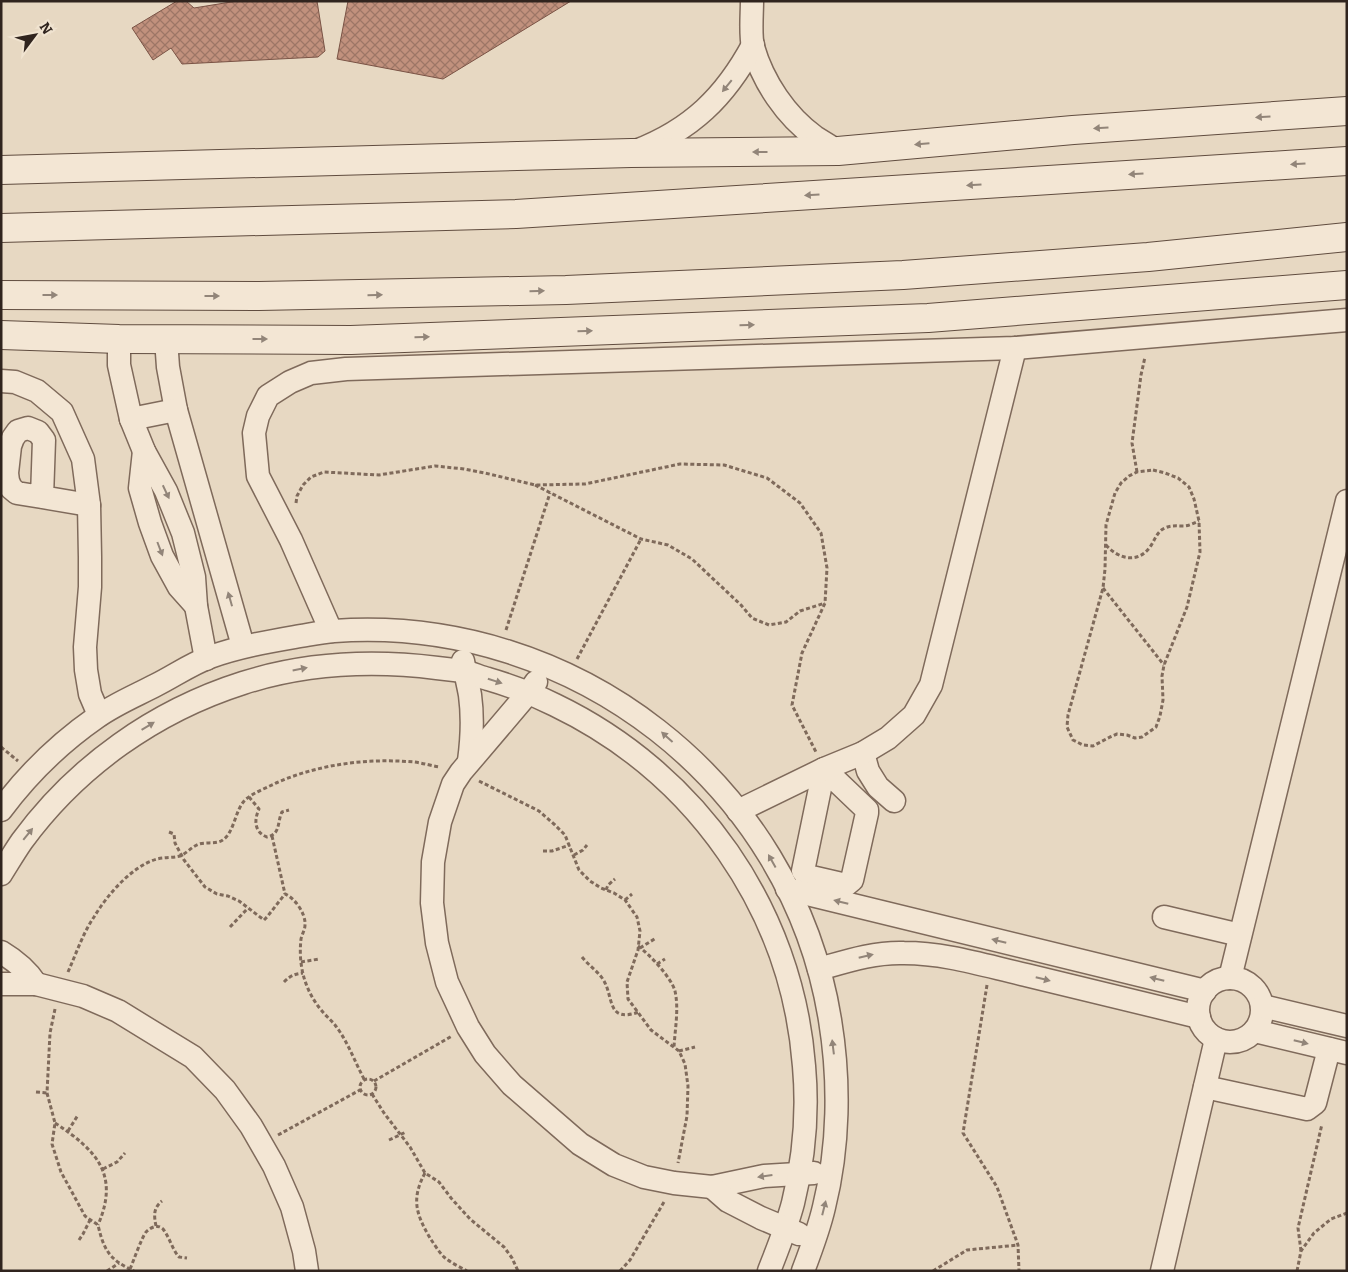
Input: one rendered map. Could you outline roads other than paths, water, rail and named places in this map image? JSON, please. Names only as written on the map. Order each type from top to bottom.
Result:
[{"type":"street","points":[[752,1],[753,46],[762,72],[776,96],[794,118],[815,136],[838,151]]},
{"type":"street","points":[[631,153],[654,144],[696,118],[729,85],[753,46]]},
{"type":"street","points":[[1,170],[631,153],[838,151],[1073,130],[1347,111]]},
{"type":"street","points":[[1,228],[516,214],[1347,161]]},
{"type":"street","points":[[1,295],[258,296],[566,290],[903,275],[1148,257],[1347,237]]},
{"type":"street","points":[[1,335],[118,339],[351,340],[928,318],[1347,285]]},
{"type":"street","points":[[331,631],[291,540],[258,476],[254,433],[258,416],[268,396],[290,382],[311,373],[356,368],[1015,348],[1347,320]]},
{"type":"street","points":[[118,339],[119,364],[131,419],[144,451],[140,488],[162,556],[179,586],[196,606],[206,659]]},
{"type":"street","points":[[166,339],[168,367],[176,410],[244,646]]},
{"type":"street","points":[[738,811],[824,769],[863,753],[888,738],[914,715],[931,685],[1015,348]]},
{"type":"street","points":[[1,381],[15,382],[36,391],[62,412],[83,459],[89,505],[90,587],[85,647],[86,670],[90,694],[100,715]]},
{"type":"street","points":[[131,419],[176,410]]},
{"type":"street","points":[[42,497],[89,505]]},
{"type":"street","points":[[1230,978],[1347,501]]},
{"type":"street","points":[[1,810],[32,774],[76,733],[100,715],[206,659],[244,646],[331,631],[374,629],[459,638],[501,648],[547,665],[569,674],[617,701],[662,732],[702,769],[738,811],[765,849],[788,889],[819,969],[830,1019],[836,1070],[836,1121],[831,1172],[825,1206],[803,1271]]},
{"type":"street","points":[[459,638],[470,694],[472,716],[472,739],[469,761]]},
{"type":"street","points":[[1,874],[22,841],[47,811],[89,768],[128,738],[171,712],[216,692],[264,677],[313,667],[372,664],[412,665],[465,672],[529,692],[580,717],[640,757],[667,780],[704,819],[736,863],[762,910],[783,960],[797,1012],[804,1066],[805,1120],[799,1173],[793,1201],[785,1229],[769,1271]]},
{"type":"street","points":[[547,665],[529,692],[469,761],[453,784],[440,822],[433,862],[432,903],[437,943],[447,982],[468,1027],[485,1054],[512,1085],[580,1144],[614,1165],[644,1177],[674,1183],[712,1187],[764,1176],[831,1172]]},
{"type":"street","points":[[863,753],[868,771],[878,787],[894,800]]},
{"type":"street","points":[[824,769],[867,810],[852,880],[846,885],[807,876],[803,871],[824,769]]},
{"type":"street","points":[[788,889],[1204,991]]},
{"type":"street","points":[[1164,917],[1240,935]]},
{"type":"street","points":[[1,952],[21,965],[36,984]]},
{"type":"street","points":[[819,969],[873,954],[902,952],[932,954],[990,966],[1199,1018]]},
{"type":"street","points":[[1224,978],[1230,978],[1243,981],[1254,988],[1261,999],[1262,1006],[1261,1019],[1255,1031],[1247,1038],[1226,1042],[1210,1035],[1206,1030],[1199,1018],[1199,1004],[1204,991],[1213,983],[1224,978]]},
{"type":"street","points":[[1,984],[36,984],[83,996],[118,1011],[193,1057],[224,1090],[252,1126],[274,1166],[292,1207],[304,1251],[307,1271]]},
{"type":"street","points":[[1262,1006],[1347,1026]]},
{"type":"street","points":[[1205,1087],[1307,1109],[1315,1103],[1338,1051],[1255,1031]]},
{"type":"street","points":[[1162,1271],[1216,1038]]},
{"type":"street","points":[[712,1187],[728,1202],[785,1229],[815,1239]]}]
